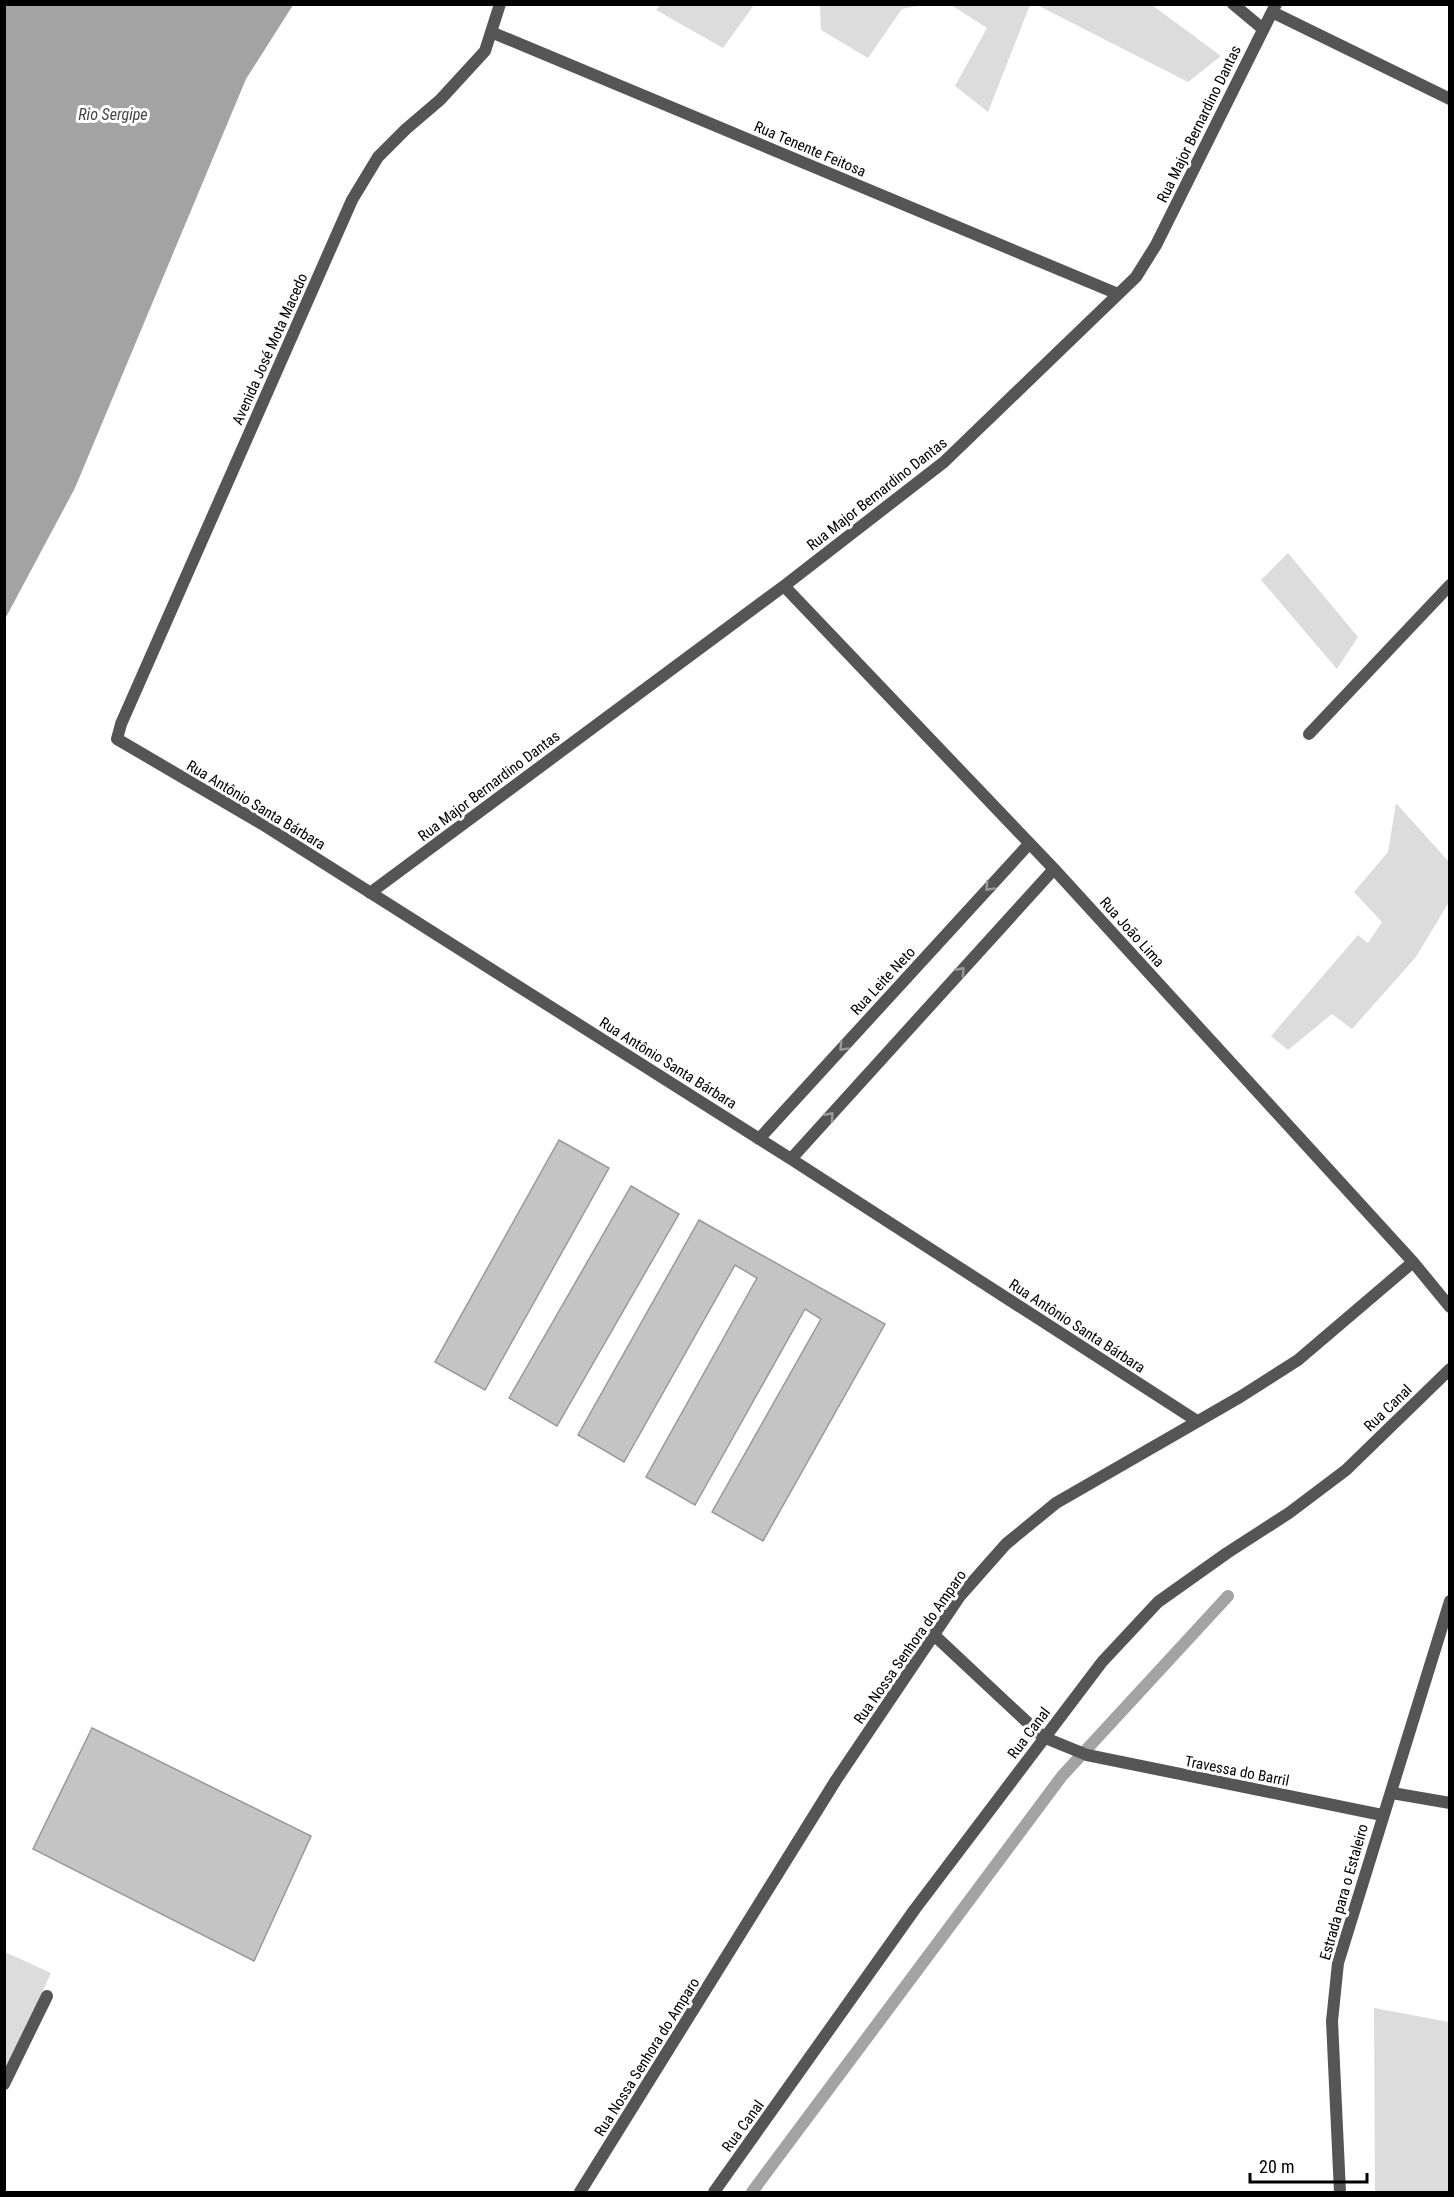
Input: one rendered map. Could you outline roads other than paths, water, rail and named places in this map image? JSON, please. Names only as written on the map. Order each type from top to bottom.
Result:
[{"type":"street","name":"Avenida José Mota Macedo","points":[[117,740],[121,724],[352,200],[378,157],[440,100],[485,51],[500,4]]},
{"type":"street","points":[[1233,4],[1263,29]]},
{"type":"street","points":[[1274,8],[1449,99]]},
{"type":"street","name":"Rua Major Bernardino Dantas","points":[[370,892],[784,586],[944,462],[1119,294],[1136,277],[1156,245],[1274,8]]},
{"type":"street","name":"Rua Tenente Feitosa","points":[[491,32],[1119,294]]},
{"type":"street","points":[[1309,735],[1449,585]]},
{"type":"street","name":"Rua João Lima","points":[[784,586],[1054,869],[1413,1262],[1449,1307]]},
{"type":"street","name":"Rua Antônio Santa Bárbara","points":[[117,740],[262,824],[370,892],[759,1138],[1197,1421]]},
{"type":"street","name":"Rua Leite Neto","points":[[759,1138],[1029,844]]},
{"type":"street","points":[[791,1159],[1054,869]]},
{"type":"street","name":"Rua Nossa Senhora do Amparo","points":[[580,2193],[836,1780],[960,1596],[1006,1544],[1056,1503],[1298,1360],[1413,1262]]},
{"type":"street","name":"Rua Canal","points":[[714,2193],[915,1909],[1102,1662],[1158,1602],[1227,1552],[1289,1513],[1346,1470],[1449,1370]]},
{"type":"street","name":"Estrada para o Estaleiro","points":[[1340,2193],[1332,2021],[1338,1964],[1449,1601]]},
{"type":"street","name":"Travessa do Barril","points":[[934,1635],[1043,1737],[1057,1744],[1087,1755],[1382,1815]]},
{"type":"street","points":[[1392,1793],[1449,1803]]},
{"type":"street","points":[[4,2084],[47,1996]]},
{"type":"water","name":"Rio Sergipe","points":[[5,4],[293,5],[246,79],[75,488],[5,619]]},
{"type":"waterway","points":[[752,2192],[1062,1776],[1228,1596]]}]
